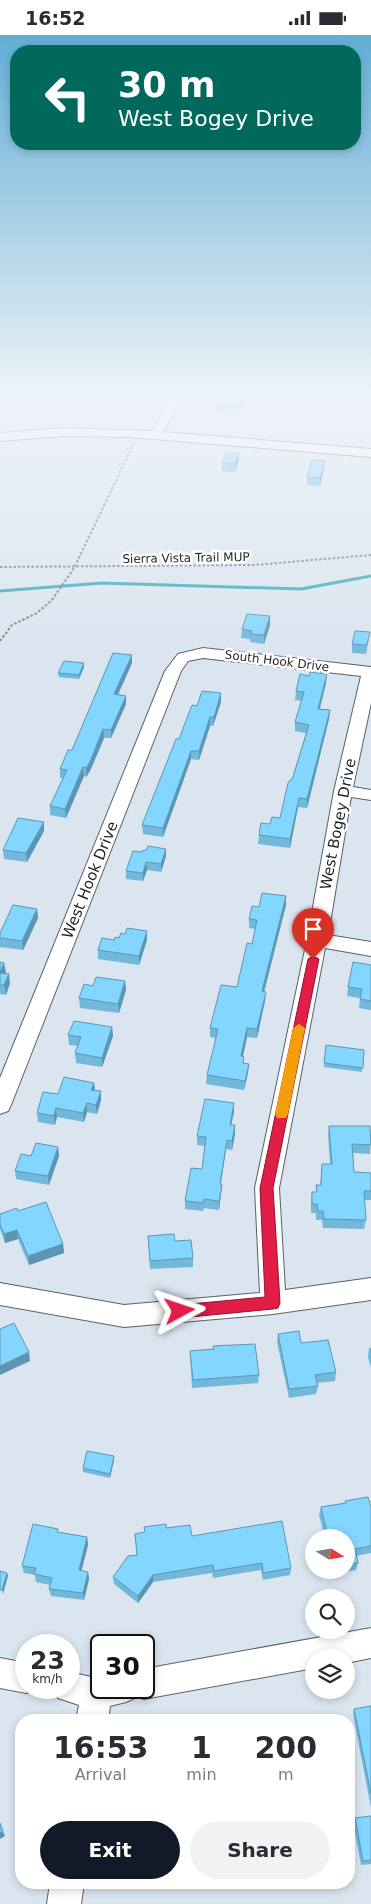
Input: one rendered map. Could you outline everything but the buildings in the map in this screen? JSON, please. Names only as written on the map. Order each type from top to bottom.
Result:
[{"type":"street","name":"South Hook Drive","points":[[183,657],[203,653],[371,672]]},
{"type":"street","name":"West Hook Drive","points":[[0,1105],[173,671],[183,657]]},
{"type":"street","name":"West Bogey Drive","points":[[273,1303],[267,1188],[317,940],[343,791],[371,672]]},
{"type":"street","points":[[343,791],[371,795]]},
{"type":"street","points":[[317,940],[371,949]]},
{"type":"street","points":[[0,1294],[124,1316],[273,1303],[371,1289]]},
{"type":"street","points":[[155,1682],[371,1643]]},
{"type":"street","points":[[0,1673],[15,1676]]},
{"type":"street","points":[[64,1904],[66,1889]]},
{"type":"path","points":[[0,641],[12,625],[37,613],[52,600],[74,568],[114,485]]},
{"type":"path","name":"Sierra Vista Trail MUP","points":[[0,567],[74,568],[254,565],[371,555]]},
{"type":"waterway","points":[[0,591],[102,583],[301,589],[371,576]]},
{"type":"slow traffic","points":[[282,1114],[299,1028]]},
{"type":"route","points":[[180,1311],[273,1303],[267,1188],[313,959]]}]
